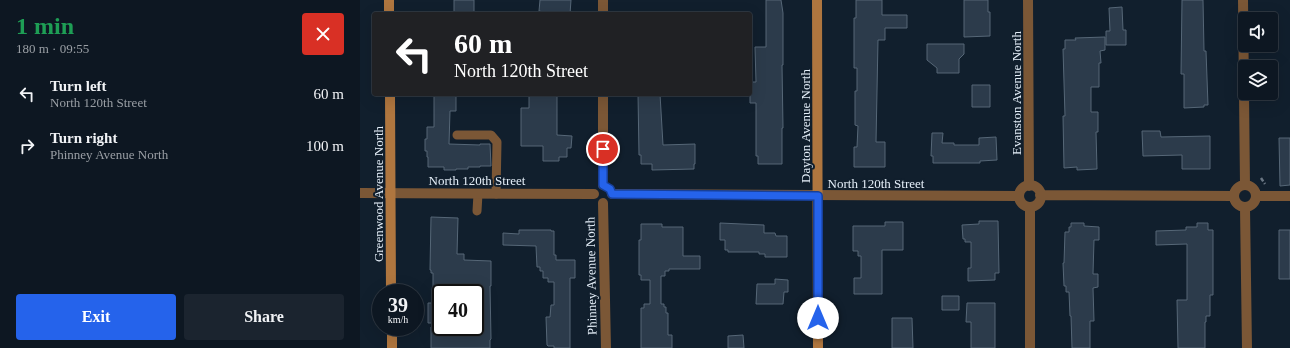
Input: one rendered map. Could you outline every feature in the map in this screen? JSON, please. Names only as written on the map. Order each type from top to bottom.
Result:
[{"type":"street","points":[[389,0],[390,12]]},
{"type":"street","points":[[603,0],[603,12]]},
{"type":"street","name":"Dayton Avenue North","points":[[816,0],[818,348]]},
{"type":"street","name":"Evanston Avenue North","points":[[1028,0],[1029,186]]},
{"type":"street","points":[[1243,0],[1245,185]]},
{"type":"street","name":"Greenwood Avenue North","points":[[390,96],[391,284]]},
{"type":"street","points":[[603,96],[603,185]]},
{"type":"street","points":[[603,185],[610,189],[612,194],[611,200],[603,203],[597,201],[594,194],[598,188],[603,185]]},
{"type":"street","points":[[1245,185],[1254,190],[1256,196],[1254,204],[1245,208],[1237,205],[1233,196],[1237,188],[1245,185]]},
{"type":"street","points":[[1029,186],[1036,187],[1040,196],[1037,204],[1030,207],[1020,201],[1019,196],[1020,191],[1023,188],[1029,186]]},
{"type":"street","name":"North 120th Street","points":[[360,193],[594,194]]},
{"type":"street","name":"North 120th Street","points":[[612,194],[1019,196]]},
{"type":"street","points":[[1040,196],[1233,196]]},
{"type":"street","points":[[1256,196],[1290,196]]},
{"type":"street","name":"Phinney Avenue North","points":[[603,203],[606,348]]},
{"type":"street","points":[[1030,207],[1030,348]]},
{"type":"street","points":[[1245,208],[1247,348]]},
{"type":"street","points":[[392,336],[392,348]]},
{"type":"lane","points":[[456,135],[491,135],[497,142],[496,194]]},
{"type":"lane","points":[[477,211],[478,194]]},
{"type":"building","points":[[454,0],[474,0],[474,12],[454,12]]},
{"type":"building","points":[[540,0],[571,0],[570,12],[539,11]]},
{"type":"building","points":[[766,0],[781,0],[783,13],[782,164],[758,164],[758,156],[756,156],[756,103],[750,103],[750,96],[752,96],[752,82],[756,82],[755,47],[766,47]]},
{"type":"building","points":[[856,0],[882,0],[882,15],[907,15],[907,28],[885,28],[885,40],[878,40],[876,142],[885,142],[885,167],[854,167],[854,147],[857,147],[858,126],[855,125],[857,68],[854,68],[854,18],[856,18]]},
{"type":"building","points":[[964,0],[988,0],[988,12],[990,12],[990,36],[964,37]]},
{"type":"building","points":[[1182,0],[1203,0],[1204,51],[1206,51],[1208,105],[1204,105],[1204,107],[1184,108],[1184,74],[1181,74]]},
{"type":"building","points":[[1122,7],[1123,30],[1126,30],[1126,45],[1106,45],[1106,31],[1110,31],[1109,8]]},
{"type":"building","points":[[1105,37],[1105,50],[1100,51],[1101,63],[1099,63],[1099,87],[1091,87],[1091,112],[1098,112],[1098,132],[1096,132],[1097,169],[1077,170],[1077,167],[1064,168],[1063,116],[1065,116],[1063,49],[1065,49],[1065,40],[1076,40],[1075,38]]},
{"type":"building","points":[[927,44],[964,44],[964,54],[959,59],[959,73],[937,73],[937,68],[927,60]]},
{"type":"building","points":[[972,85],[990,85],[990,107],[972,107]]},
{"type":"building","points":[[434,96],[456,96],[456,111],[450,111],[449,144],[490,144],[491,166],[468,167],[468,169],[456,170],[444,170],[444,167],[428,167],[427,151],[425,151],[425,139],[427,139],[427,127],[434,127]]},
{"type":"building","points":[[529,96],[557,96],[557,135],[572,136],[571,148],[567,148],[567,157],[559,157],[559,161],[543,161],[543,146],[521,146],[521,108],[529,108]]},
{"type":"building","points":[[638,96],[660,96],[663,145],[695,144],[694,169],[652,170],[652,164],[641,164],[641,155],[639,155]]},
{"type":"building","points":[[1142,131],[1160,131],[1161,137],[1210,136],[1210,169],[1182,169],[1182,155],[1143,156]]},
{"type":"building","points":[[932,133],[943,133],[942,143],[954,143],[954,145],[979,145],[979,138],[996,137],[997,160],[980,161],[980,163],[933,163],[933,156],[931,156]]},
{"type":"building","points":[[1279,138],[1290,138],[1290,185],[1280,186]]},
{"type":"building","points":[[431,217],[458,218],[457,254],[464,254],[464,260],[491,261],[490,348],[431,348],[431,327],[432,336],[484,336],[484,284],[433,284],[433,273],[431,273]]},
{"type":"building","points":[[979,221],[998,221],[999,273],[995,273],[995,280],[968,281],[968,268],[971,268],[971,242],[965,242],[965,239],[963,239],[962,225],[979,224]]},
{"type":"building","points":[[885,222],[903,222],[903,250],[882,250],[882,294],[854,294],[854,278],[861,278],[861,256],[858,256],[858,251],[853,251],[853,226],[885,226]]},
{"type":"building","points":[[720,223],[764,225],[764,233],[775,233],[776,236],[787,236],[787,257],[765,257],[765,254],[759,254],[759,252],[728,252],[728,250],[725,250],[725,240],[720,240]]},
{"type":"building","points":[[1071,223],[1084,223],[1084,226],[1099,227],[1099,240],[1094,240],[1093,274],[1098,274],[1098,287],[1093,288],[1094,321],[1090,321],[1090,348],[1072,348],[1069,292],[1066,292],[1066,286],[1064,286],[1063,263],[1065,232],[1069,232]]},
{"type":"building","points":[[1197,223],[1208,223],[1208,230],[1213,230],[1213,295],[1210,295],[1210,316],[1206,316],[1205,322],[1205,348],[1178,348],[1177,300],[1187,300],[1187,244],[1156,245],[1156,231],[1186,230],[1186,227],[1197,227]]},
{"type":"building","points":[[641,224],[662,224],[662,227],[683,227],[683,256],[700,256],[700,269],[669,269],[669,271],[665,271],[665,276],[661,276],[661,304],[664,304],[664,307],[666,307],[666,313],[668,313],[668,335],[672,335],[672,348],[641,348],[641,308],[644,308],[644,304],[650,304],[650,280],[641,280],[641,275],[639,275],[639,240],[641,240]]},
{"type":"building","points":[[519,230],[554,231],[554,255],[556,255],[556,260],[575,260],[575,278],[570,278],[570,348],[554,348],[554,346],[547,345],[546,317],[550,317],[551,305],[554,305],[554,282],[548,282],[548,278],[543,278],[543,271],[540,271],[540,267],[537,267],[536,246],[503,245],[503,233],[519,234]]},
{"type":"building","points":[[1279,230],[1290,230],[1290,279],[1279,279]]},
{"type":"building","points":[[775,279],[788,280],[788,292],[784,292],[783,304],[756,304],[757,284],[775,284]]},
{"type":"building","points":[[942,296],[959,296],[959,310],[942,310]]},
{"type":"building","points":[[428,303],[432,303],[432,323],[428,323]]},
{"type":"building","points":[[967,303],[995,303],[995,348],[971,348],[971,322],[966,322]]},
{"type":"building","points":[[892,318],[912,318],[913,348],[892,348]]},
{"type":"building","points":[[743,335],[744,348],[728,348],[728,336]]},
{"type":"route","points":[[603,149],[603,185],[610,189],[612,194],[818,196],[818,318]]}]
